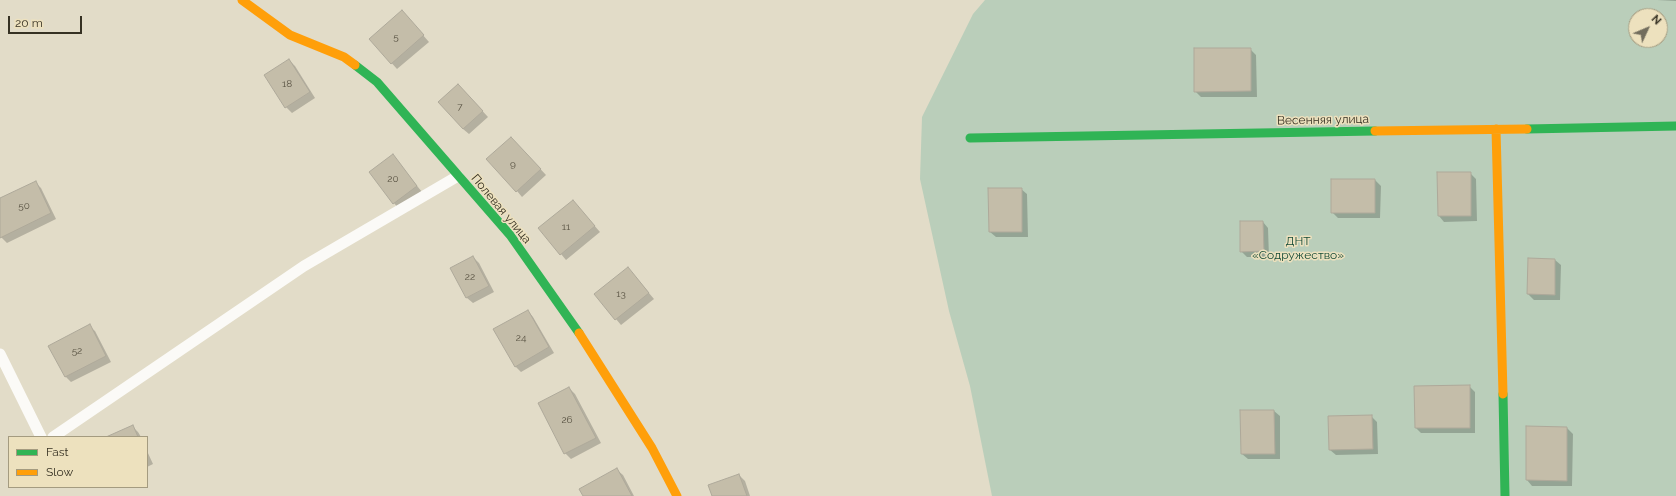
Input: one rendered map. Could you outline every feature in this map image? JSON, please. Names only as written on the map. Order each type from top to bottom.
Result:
[{"type":"street","name":"Полевая улица","points":[[242,0],[290,35],[344,57],[376,82],[510,235],[583,339],[652,448],[677,496]]},
{"type":"street","name":"Весенняя улица","points":[[970,138],[1676,126]]},
{"type":"street","points":[[1496,129],[1505,496]]},
{"type":"lane","points":[[53,436],[304,266],[458,176]]},
{"type":"lane","points":[[0,354],[41,436]]},
{"type":"green space","name":"ДНТ «Содружество»","points":[[985,0],[1676,0],[1676,496],[992,496],[970,386],[949,311],[920,179],[922,117],[973,14]]},
{"type":"building","points":[[402,10],[424,35],[391,64],[369,39]]},
{"type":"building","points":[[1194,48],[1251,48],[1251,91],[1194,92]]},
{"type":"building","points":[[289,59],[310,92],[285,108],[264,75]]},
{"type":"building","points":[[458,84],[483,111],[463,129],[438,102]]},
{"type":"building","points":[[511,137],[541,169],[516,192],[486,159]]},
{"type":"building","points":[[393,154],[417,186],[393,204],[369,172]]},
{"type":"building","points":[[1437,172],[1471,172],[1471,216],[1438,216]]},
{"type":"building","points":[[1331,179],[1375,179],[1375,213],[1331,213]]},
{"type":"building","points":[[36,181],[51,213],[0,238],[0,198]]},
{"type":"building","points":[[988,188],[1022,188],[1022,232],[989,232]]},
{"type":"building","points":[[573,200],[595,226],[560,255],[538,228]]},
{"type":"building","points":[[1240,221],[1263,221],[1264,251],[1240,252]]},
{"type":"building","points":[[473,256],[489,286],[466,298],[450,268]]},
{"type":"building","points":[[1528,258],[1555,259],[1555,295],[1527,294]]},
{"type":"building","points":[[628,267],[649,293],[615,320],[594,294]]},
{"type":"building","points":[[528,310],[549,347],[515,367],[493,329]]},
{"type":"building","points":[[90,324],[106,356],[65,377],[48,346]]},
{"type":"building","points":[[1470,385],[1470,428],[1415,428],[1414,386]]},
{"type":"building","points":[[569,387],[596,438],[564,454],[538,403]]},
{"type":"building","points":[[1240,410],[1274,410],[1275,454],[1241,454]]},
{"type":"building","points":[[1372,415],[1373,449],[1329,450],[1328,416]]},
{"type":"building","points":[[133,425],[138,436],[108,436]]},
{"type":"building","points":[[1526,426],[1567,427],[1567,481],[1526,480]]},
{"type":"building","points":[[617,468],[632,496],[583,496],[579,489]]},
{"type":"building","points":[[739,474],[747,496],[712,496],[708,485]]},
{"type":"traffic: fast","points":[[355,65],[377,82],[510,235],[579,333]]},
{"type":"traffic: fast","points":[[1527,129],[1676,126]]},
{"type":"traffic: fast","points":[[970,138],[1375,131]]},
{"type":"traffic: fast","points":[[1503,394],[1505,496]]},
{"type":"traffic: slow","points":[[242,0],[290,35],[344,57],[355,65]]},
{"type":"traffic: slow","points":[[1496,129],[1503,394]]},
{"type":"traffic: slow","points":[[1375,131],[1527,129]]},
{"type":"traffic: slow","points":[[579,333],[652,448],[677,496]]}]
